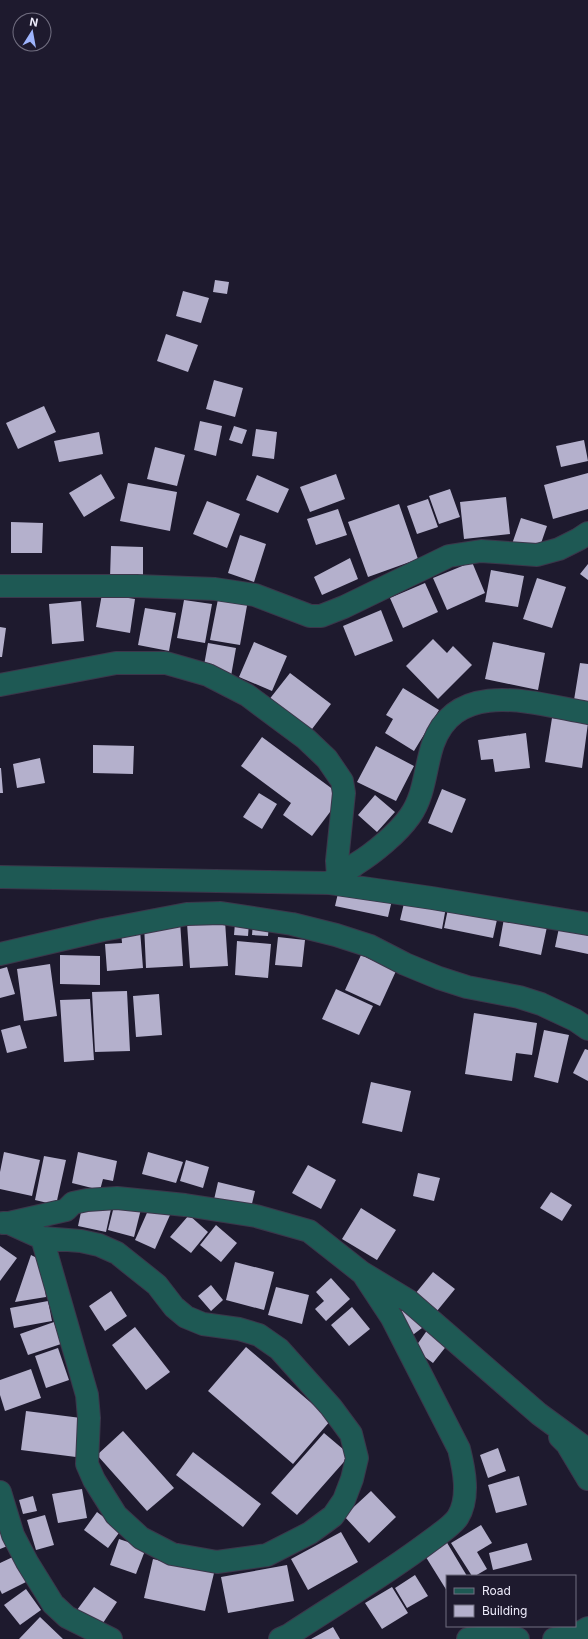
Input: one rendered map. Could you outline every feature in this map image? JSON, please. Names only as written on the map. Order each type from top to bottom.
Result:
[{"type":"street","points":[[0,586],[137,586],[215,589],[255,595],[310,616],[320,616],[344,607],[449,556],[482,551],[537,555],[559,549],[588,533]]},
{"type":"street","points":[[0,685],[116,663],[166,663],[208,675],[247,695],[306,739],[327,759],[342,781],[344,792],[337,860],[333,879]]},
{"type":"street","points":[[333,879],[358,864],[388,840],[411,816],[419,798],[433,744],[445,721],[464,707],[488,700],[509,699],[588,713]]},
{"type":"street","points":[[0,877],[333,879],[562,919],[588,922]]},
{"type":"street","points":[[0,954],[103,930],[187,914],[221,913],[292,924],[336,935],[370,946],[405,964],[446,980],[467,987],[519,996],[541,1004],[575,1020],[588,1029]]},
{"type":"street","points":[[4,1223],[66,1210],[73,1203],[87,1200],[117,1198],[185,1205],[256,1216],[309,1231],[361,1272],[409,1301],[539,1414],[588,1450]]},
{"type":"street","points":[[4,1223],[42,1238],[81,1241],[99,1245],[117,1253],[157,1285],[174,1307],[186,1317],[203,1324],[239,1329],[259,1335],[279,1349],[331,1407],[351,1434],[357,1458],[352,1480],[344,1500],[333,1516],[310,1533],[267,1555],[217,1562],[172,1554],[142,1538],[116,1514],[94,1480],[87,1464],[89,1418],[87,1395],[42,1238]]},
{"type":"street","points":[[280,1639],[289,1635],[413,1554],[458,1517],[463,1502],[465,1491],[464,1470],[459,1449],[392,1318],[361,1272]]},
{"type":"street","points":[[539,1414],[567,1444],[588,1479]]},
{"type":"street","points":[[0,1492],[13,1536],[53,1604],[67,1617],[112,1639]]},
{"type":"street","points":[[554,1639],[572,1637],[588,1628]]},
{"type":"street","points":[[468,1639],[489,1637],[518,1639]]},
{"type":"building","points":[[215,280],[229,282],[227,294],[213,292]]},
{"type":"building","points":[[183,291],[209,298],[201,323],[176,316]]},
{"type":"building","points":[[166,334],[198,345],[188,372],[157,361]]},
{"type":"building","points":[[214,380],[243,388],[235,417],[206,409]]},
{"type":"building","points":[[44,406],[56,432],[18,449],[6,423]]},
{"type":"building","points":[[200,421],[222,426],[216,456],[194,450]]},
{"type":"building","points":[[234,426],[247,430],[242,444],[229,440]]},
{"type":"building","points":[[256,429],[277,432],[274,459],[252,456]]},
{"type":"building","points":[[99,432],[103,454],[59,462],[54,441]]},
{"type":"building","points":[[584,440],[588,461],[561,467],[556,446]]},
{"type":"building","points":[[155,447],[185,455],[177,486],[147,479]]},
{"type":"building","points":[[588,473],[588,509],[553,519],[544,485]]},
{"type":"building","points":[[101,474],[115,498],[84,517],[69,493]]},
{"type":"building","points":[[336,474],[345,499],[310,512],[300,487]]},
{"type":"building","points":[[257,475],[289,489],[278,513],[246,500]]},
{"type":"building","points":[[128,483],[177,492],[170,531],[120,521]]},
{"type":"building","points":[[450,489],[460,517],[439,524],[429,496]]},
{"type":"building","points":[[506,497],[510,534],[464,539],[460,502]]},
{"type":"building","points":[[428,499],[438,527],[417,534],[407,506]]},
{"type":"building","points":[[207,501],[240,514],[227,548],[193,534]]},
{"type":"building","points":[[399,504],[418,559],[368,577],[348,522]]},
{"type":"building","points":[[338,509],[347,535],[316,545],[307,519]]},
{"type":"building","points":[[521,518],[547,526],[538,552],[512,544]]},
{"type":"building","points":[[11,522],[43,523],[42,553],[11,553]]},
{"type":"building","points":[[240,535],[266,544],[254,582],[228,573]]},
{"type":"building","points":[[111,546],[143,547],[143,579],[110,578]]},
{"type":"building","points":[[350,558],[358,579],[322,595],[314,577]]},
{"type":"building","points":[[472,562],[485,593],[447,610],[433,578]]},
{"type":"building","points":[[588,564],[588,580],[580,574]]},
{"type":"building","points":[[491,570],[524,576],[518,607],[485,602]]},
{"type":"building","points":[[537,578],[566,587],[552,628],[523,619]]},
{"type":"building","points":[[425,583],[438,612],[403,628],[390,598]]},
{"type":"building","points":[[102,594],[135,599],[130,633],[96,627]]},
{"type":"building","points":[[219,594],[248,600],[240,645],[210,640]]},
{"type":"building","points":[[184,600],[212,604],[205,643],[177,638]]},
{"type":"building","points":[[81,601],[84,641],[52,644],[49,604]]},
{"type":"building","points":[[145,608],[176,613],[169,651],[138,645]]},
{"type":"building","points":[[381,610],[393,641],[355,656],[343,626]]},
{"type":"building","points":[[0,627],[6,628],[2,657],[0,657]]},
{"type":"building","points":[[433,639],[447,653],[453,646],[472,665],[438,699],[406,666]]},
{"type":"building","points":[[254,642],[287,656],[272,691],[239,677]]},
{"type":"building","points":[[493,642],[545,653],[538,690],[485,679]]},
{"type":"building","points":[[208,643],[236,648],[231,676],[203,671]]},
{"type":"building","points":[[580,663],[588,664],[588,703],[574,700]]},
{"type":"building","points":[[290,673],[331,704],[309,733],[268,701]]},
{"type":"building","points":[[403,688],[439,710],[414,751],[385,733],[393,719],[386,715]]},
{"type":"building","points":[[552,718],[588,723],[582,768],[545,762]]},
{"type":"building","points":[[526,733],[530,768],[495,772],[493,759],[481,760],[478,740]]},
{"type":"building","points":[[262,737],[342,796],[312,836],[283,815],[291,803],[241,766]]},
{"type":"building","points":[[93,745],[134,746],[133,774],[93,773]]},
{"type":"building","points":[[376,746],[414,766],[396,801],[357,782]]},
{"type":"building","points":[[40,758],[45,783],[17,788],[13,764]]},
{"type":"building","points":[[1,768],[3,793],[0,793]]},
{"type":"building","points":[[442,789],[466,799],[452,833],[428,823]]},
{"type":"building","points":[[259,793],[277,804],[262,829],[243,817]]},
{"type":"building","points":[[375,795],[395,812],[377,832],[358,815]]},
{"type":"building","points":[[339,889],[392,900],[388,917],[335,906]]},
{"type":"building","points":[[405,899],[446,907],[442,929],[400,920]]},
{"type":"building","points":[[449,904],[498,915],[493,938],[444,928]]},
{"type":"building","points":[[505,913],[548,922],[541,955],[499,946]]},
{"type":"building","points":[[180,921],[183,966],[146,968],[144,924]]},
{"type":"building","points":[[225,921],[228,966],[190,968],[187,923]]},
{"type":"building","points":[[235,923],[249,923],[248,936],[234,935]]},
{"type":"building","points":[[253,923],[269,924],[268,936],[252,935]]},
{"type":"building","points":[[560,923],[588,929],[588,954],[555,947]]},
{"type":"building","points":[[140,930],[143,968],[107,971],[105,944],[122,943],[121,931]]},
{"type":"building","points":[[278,937],[305,940],[302,967],[275,965]]},
{"type":"building","points":[[237,941],[271,944],[268,978],[235,975]]},
{"type":"building","points":[[60,955],[100,956],[100,985],[60,984]]},
{"type":"building","points":[[361,955],[396,971],[380,1006],[345,990]]},
{"type":"building","points":[[50,964],[57,1016],[24,1021],[17,969]]},
{"type":"building","points":[[7,967],[15,994],[0,998],[0,969]]},
{"type":"building","points":[[336,989],[373,1006],[359,1035],[322,1019]]},
{"type":"building","points":[[127,991],[130,1051],[95,1052],[92,992]]},
{"type":"building","points":[[159,994],[162,1035],[136,1037],[133,996]]},
{"type":"building","points":[[90,999],[94,1060],[64,1062],[60,1000]]},
{"type":"building","points":[[474,1013],[537,1023],[532,1055],[516,1053],[512,1081],[465,1074]]},
{"type":"building","points":[[20,1025],[27,1048],[7,1053],[1,1030]]},
{"type":"building","points":[[544,1030],[569,1035],[558,1083],[534,1077]]},
{"type":"building","points":[[585,1049],[588,1050],[588,1081],[573,1073]]},
{"type":"building","points":[[371,1082],[411,1091],[402,1132],[362,1123]]},
{"type":"building","points":[[4,1152],[40,1160],[32,1196],[0,1189],[0,1172]]},
{"type":"building","points":[[78,1152],[117,1161],[113,1181],[103,1179],[100,1190],[72,1183]]},
{"type":"building","points":[[148,1152],[183,1162],[176,1183],[142,1174]]},
{"type":"building","points":[[44,1156],[66,1160],[56,1205],[35,1200]]},
{"type":"building","points":[[186,1160],[209,1167],[203,1188],[180,1181]]},
{"type":"building","points":[[308,1165],[336,1180],[321,1209],[292,1193]]},
{"type":"building","points":[[418,1173],[440,1178],[434,1201],[413,1196]]},
{"type":"building","points":[[218,1182],[255,1191],[250,1212],[213,1204]]},
{"type":"building","points":[[551,1192],[572,1205],[562,1221],[540,1208]]},
{"type":"building","points":[[115,1202],[141,1209],[134,1237],[108,1230]]},
{"type":"building","points":[[83,1203],[111,1209],[106,1232],[78,1226]]},
{"type":"building","points":[[150,1206],[170,1215],[155,1249],[135,1240]]},
{"type":"building","points":[[361,1208],[396,1230],[377,1260],[342,1239]]},
{"type":"building","points":[[189,1215],[208,1232],[191,1253],[170,1237]]},
{"type":"building","points":[[216,1225],[237,1243],[221,1262],[200,1245]]},
{"type":"building","points":[[0,1246],[17,1258],[0,1281]]},
{"type":"building","points":[[31,1255],[41,1260],[46,1297],[15,1302]]},
{"type":"building","points":[[235,1262],[274,1272],[264,1310],[226,1300]]},
{"type":"building","points":[[433,1272],[455,1289],[437,1311],[415,1294]]},
{"type":"building","points":[[331,1278],[350,1299],[326,1321],[315,1309],[324,1301],[316,1292]]},
{"type":"building","points":[[211,1285],[223,1300],[211,1311],[198,1296]]},
{"type":"building","points":[[276,1287],[309,1295],[302,1324],[268,1315]]},
{"type":"building","points":[[111,1291],[127,1316],[105,1331],[89,1306]]},
{"type":"building","points":[[48,1301],[52,1321],[14,1328],[10,1308]]},
{"type":"building","points":[[409,1304],[426,1325],[410,1337],[394,1316]]},
{"type":"building","points":[[352,1307],[370,1329],[349,1346],[331,1325]]},
{"type":"building","points":[[54,1322],[61,1344],[28,1355],[20,1334]]},
{"type":"building","points":[[135,1327],[170,1372],[146,1390],[112,1345]]},
{"type":"building","points":[[428,1329],[448,1344],[433,1363],[414,1349]]},
{"type":"building","points":[[246,1347],[331,1420],[293,1464],[208,1391]]},
{"type":"building","points":[[58,1348],[69,1380],[46,1388],[35,1356]]},
{"type":"building","points":[[31,1369],[41,1398],[5,1411],[0,1395],[0,1380]]},
{"type":"building","points":[[26,1411],[81,1418],[76,1457],[21,1450]]},
{"type":"building","points":[[123,1431],[174,1488],[147,1511],[97,1455]]},
{"type":"building","points":[[324,1433],[350,1455],[297,1515],[271,1493]]},
{"type":"building","points":[[498,1448],[506,1471],[488,1478],[480,1455]]},
{"type":"building","points":[[193,1452],[261,1504],[243,1527],[176,1475]]},
{"type":"building","points":[[519,1476],[527,1505],[496,1513],[488,1485]]},
{"type":"building","points":[[82,1489],[87,1518],[58,1523],[52,1494]]},
{"type":"building","points":[[371,1491],[396,1517],[369,1543],[344,1516]]},
{"type":"building","points":[[33,1496],[37,1511],[23,1514],[19,1500]]},
{"type":"building","points":[[97,1512],[121,1530],[108,1548],[84,1530]]},
{"type":"building","points":[[45,1515],[54,1545],[36,1550],[27,1520]]},
{"type":"building","points":[[0,1517],[10,1545],[0,1549]]},
{"type":"building","points":[[481,1525],[492,1543],[477,1552],[487,1569],[477,1575],[471,1575],[451,1543]]},
{"type":"building","points":[[341,1532],[358,1562],[308,1590],[291,1559]]},
{"type":"building","points":[[119,1539],[146,1548],[136,1574],[110,1565]]},
{"type":"building","points":[[446,1541],[466,1575],[446,1575],[446,1589],[424,1554]]},
{"type":"building","points":[[527,1543],[532,1560],[493,1570],[489,1553]]},
{"type":"building","points":[[15,1556],[28,1581],[2,1594],[0,1590],[0,1563]]},
{"type":"building","points":[[153,1559],[214,1573],[205,1611],[144,1598]]},
{"type":"building","points":[[287,1565],[294,1601],[228,1613],[221,1577]]},
{"type":"building","points":[[415,1575],[428,1596],[407,1608],[395,1588]]},
{"type":"building","points":[[94,1587],[117,1602],[101,1626],[77,1610]]},
{"type":"building","points":[[392,1587],[408,1613],[382,1629],[365,1603]]},
{"type":"building","points":[[26,1589],[41,1610],[20,1625],[4,1605]]},
{"type":"building","points":[[40,1617],[63,1639],[19,1639]]},
{"type":"building","points":[[333,1627],[340,1639],[311,1639]]}]
